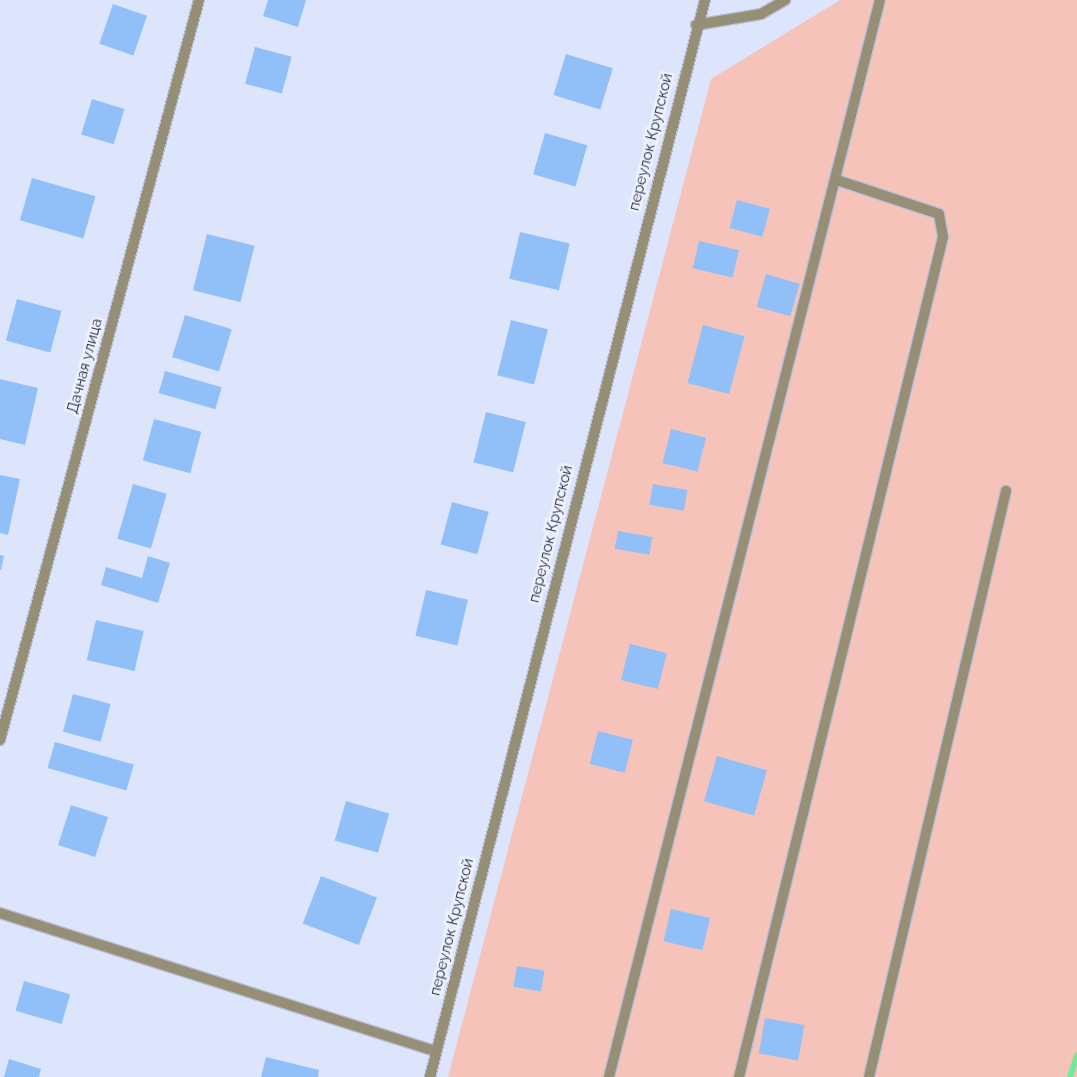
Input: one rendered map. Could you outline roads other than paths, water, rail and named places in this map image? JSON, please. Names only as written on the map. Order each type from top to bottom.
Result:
[{"type":"street","name":"Дачная улица","points":[[0,740],[199,0]]},
{"type":"street","name":"переулок Крупской","points":[[430,1077],[696,25],[705,0]]},
{"type":"street","points":[[696,25],[761,14],[785,0]]},
{"type":"street","points":[[609,1077],[837,180],[880,0]]},
{"type":"street","points":[[739,1077],[943,236],[939,214],[837,180]]},
{"type":"street","points":[[869,1077],[1006,490]]},
{"type":"street","points":[[0,913],[436,1051]]},
{"type":"waterway","points":[[1070,1077],[1077,1055]]}]
